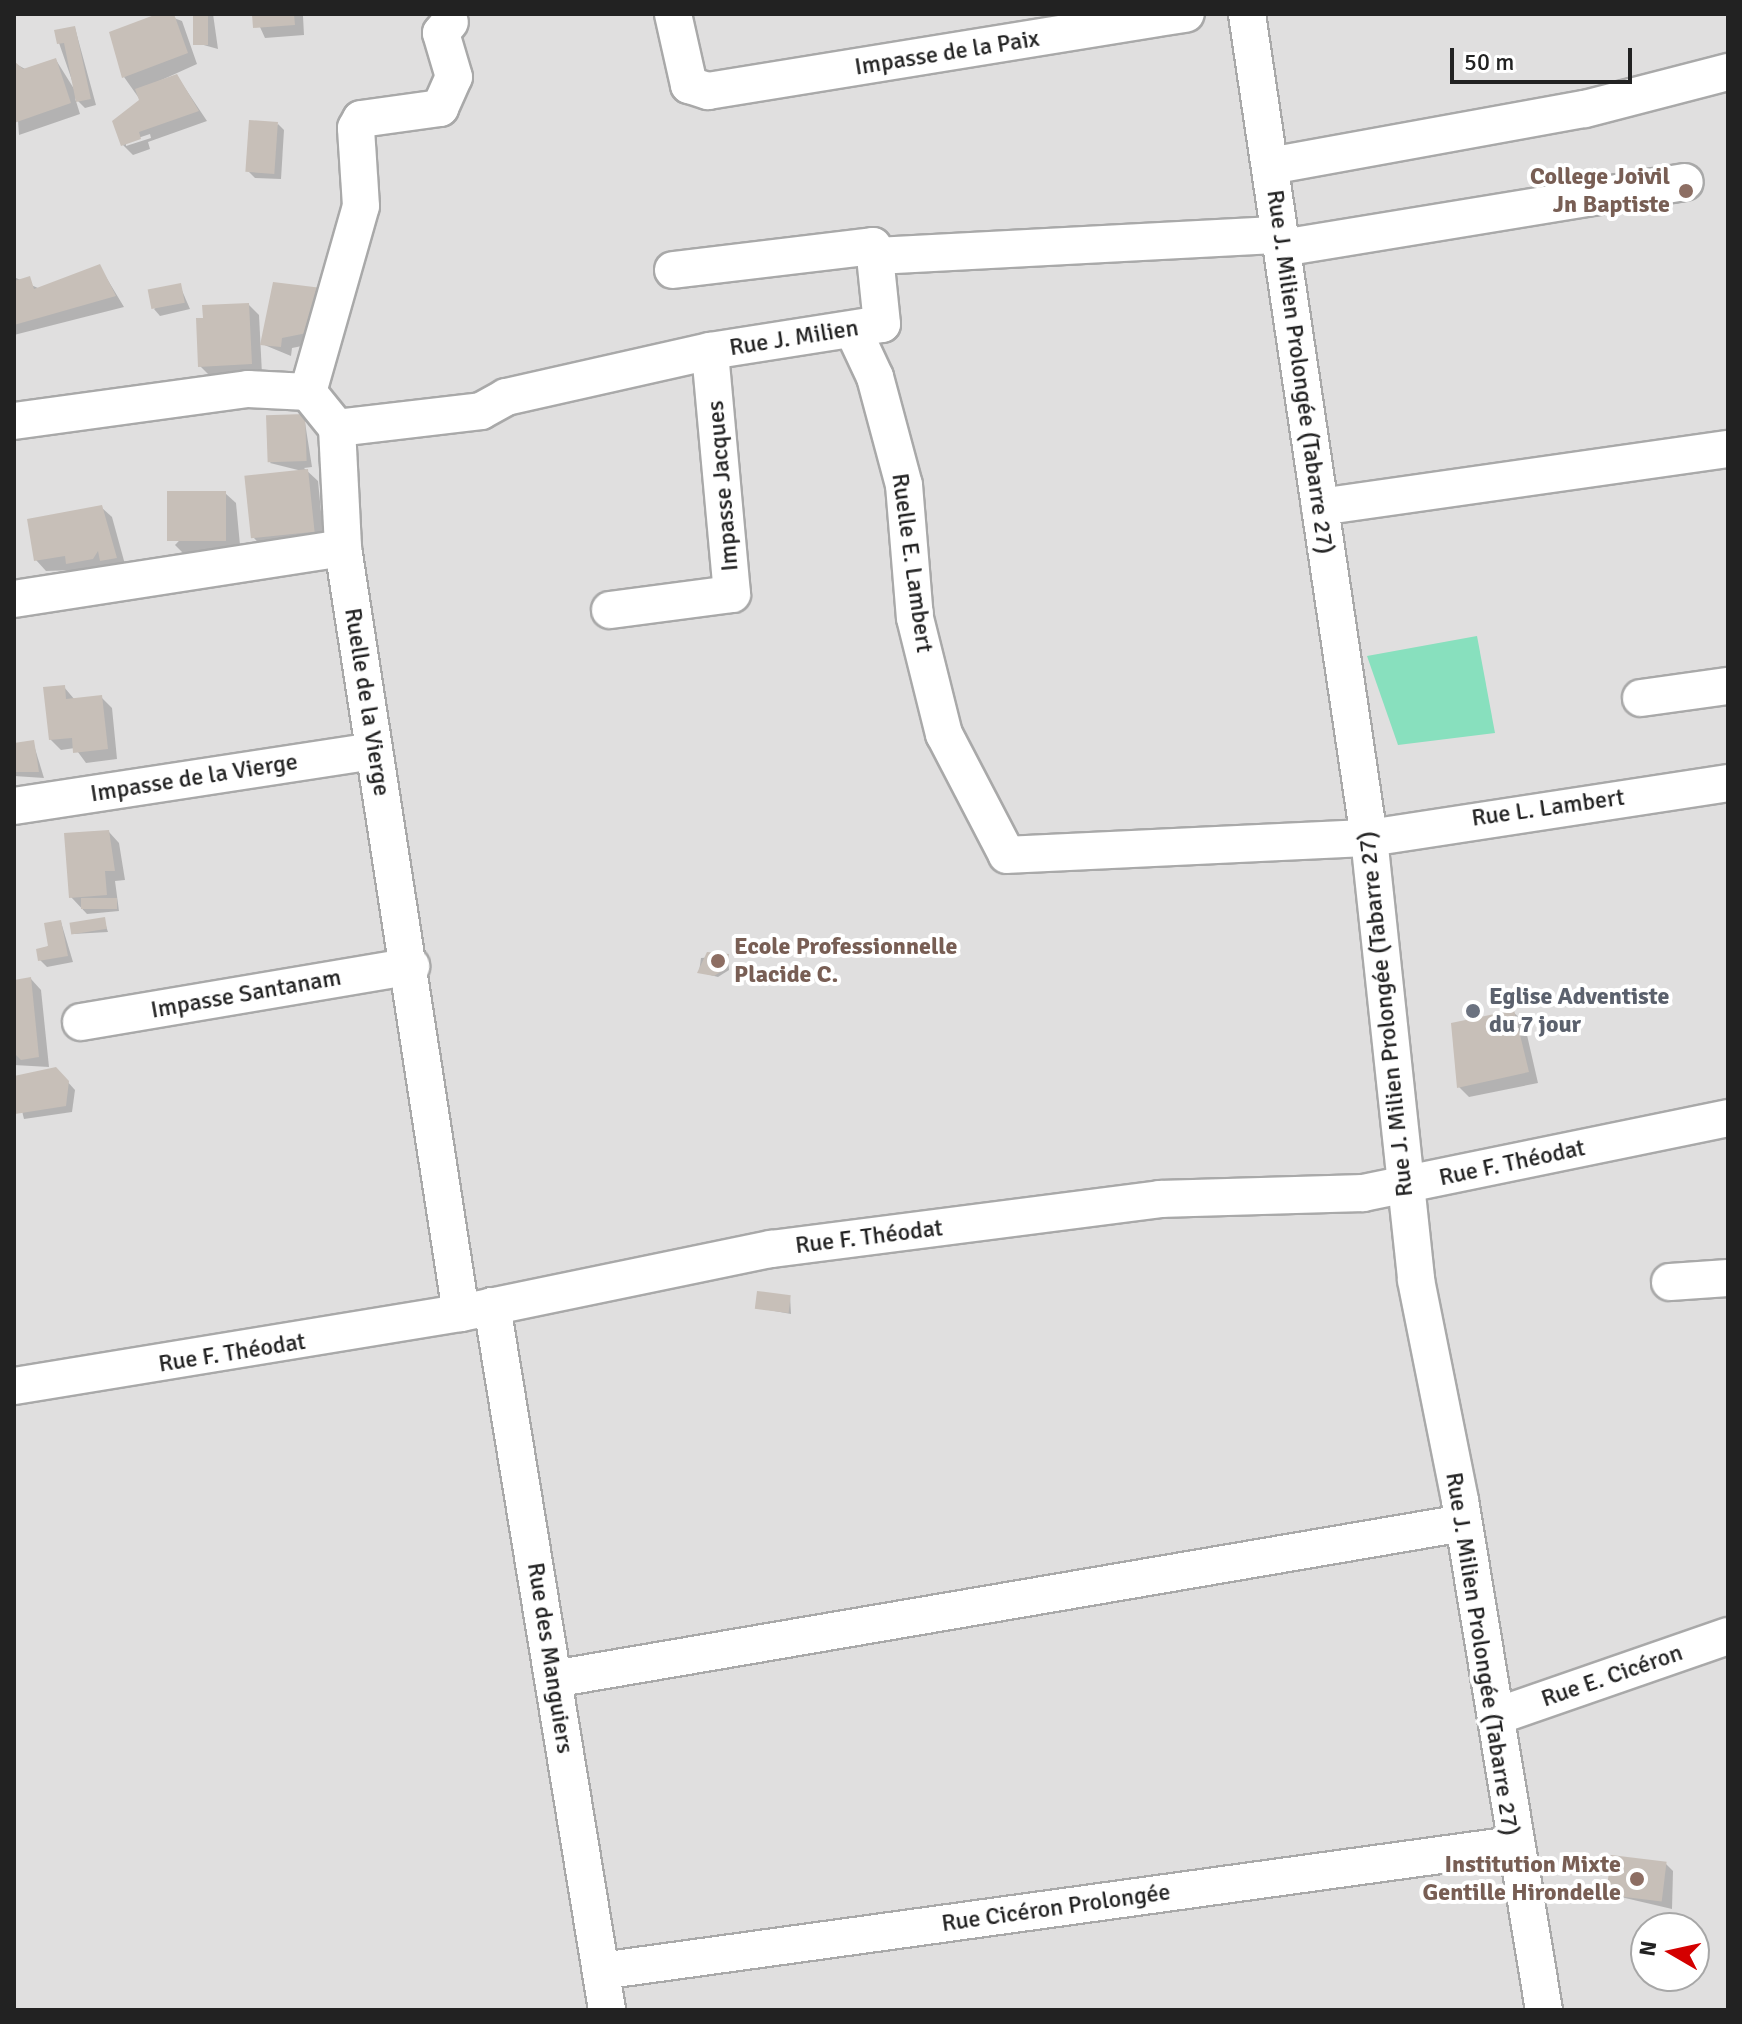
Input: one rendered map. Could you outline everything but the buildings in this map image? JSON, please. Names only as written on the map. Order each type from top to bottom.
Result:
[{"type":"street","name":"Impasse de la Paix","points":[[673,14],[689,85],[708,91],[1186,14]]},
{"type":"street","name":"Rue J. Milien Prolongée (Tabarre 27)","points":[[1247,14],[1369,838],[1403,1186],[1497,1716],[1512,1845],[1544,2010]]},
{"type":"street","points":[[308,392],[361,206],[356,128],[361,119],[440,108],[454,77],[441,33],[450,22]]},
{"type":"street","points":[[1270,166],[1585,109],[1728,72]]},
{"type":"street","points":[[673,270],[873,246],[875,256],[1281,242],[1685,182]]},
{"type":"street","name":"Rue J. Milien","points":[[337,428],[481,411],[506,397],[710,351],[882,324],[875,256]]},
{"type":"street","name":"Ruelle E. Lambert","points":[[853,330],[875,377],[904,485],[915,618],[944,734],[1007,855],[1369,838]]},
{"type":"street","name":"Impasse Jacques","points":[[610,610],[732,594],[710,351]]},
{"type":"street","points":[[14,421],[248,389],[308,392],[337,428]]},
{"type":"street","name":"Ruelle de la Vierge","points":[[337,428],[343,548],[374,751],[411,966],[477,1310]]},
{"type":"street","points":[[1320,507],[1728,449]]},
{"type":"street","points":[[14,599],[343,548]]},
{"type":"street","points":[[1641,698],[1728,686]]},
{"type":"street","name":"Impasse de la Vierge","points":[[14,806],[374,751]]},
{"type":"street","name":"Rue L. Lambert","points":[[1369,838],[1728,783]]},
{"type":"street","name":"Impasse Santanam","points":[[81,1022],[411,966]]},
{"type":"street","name":"Rue F. Théodat","points":[[14,1386],[477,1310],[886,1232],[1160,1199],[1403,1186],[1728,1118]]},
{"type":"street","points":[[1670,1282],[1728,1278]]},
{"type":"street","name":"Rue des Manguiers","points":[[477,1310],[553,1679],[607,2010]]},
{"type":"street","points":[[553,1679],[1463,1523]]},
{"type":"street","name":"Rue E. Cicéron","points":[[1497,1716],[1728,1636]]},
{"type":"street","name":"Rue Cicéron Prolongée","points":[[601,1971],[1512,1845]]},
{"type":"shaded area","points":[[14,14],[1728,14],[1728,2010],[14,2010]]},
{"type":"green space","points":[[1477,636],[1495,733],[1398,745],[1367,656]]},
{"type":"place","name":"College Joivil Jn Baptiste","points":[[1686,191]]},
{"type":"place","name":"Ecole Professionnelle Placide C.","points":[[718,961]]},
{"type":"place","name":"Eglise Adventiste du 7 jour","points":[[1473,1011]]},
{"type":"place","name":"Institution Mixte Gentille Hirondelle","points":[[1637,1879]]}]
